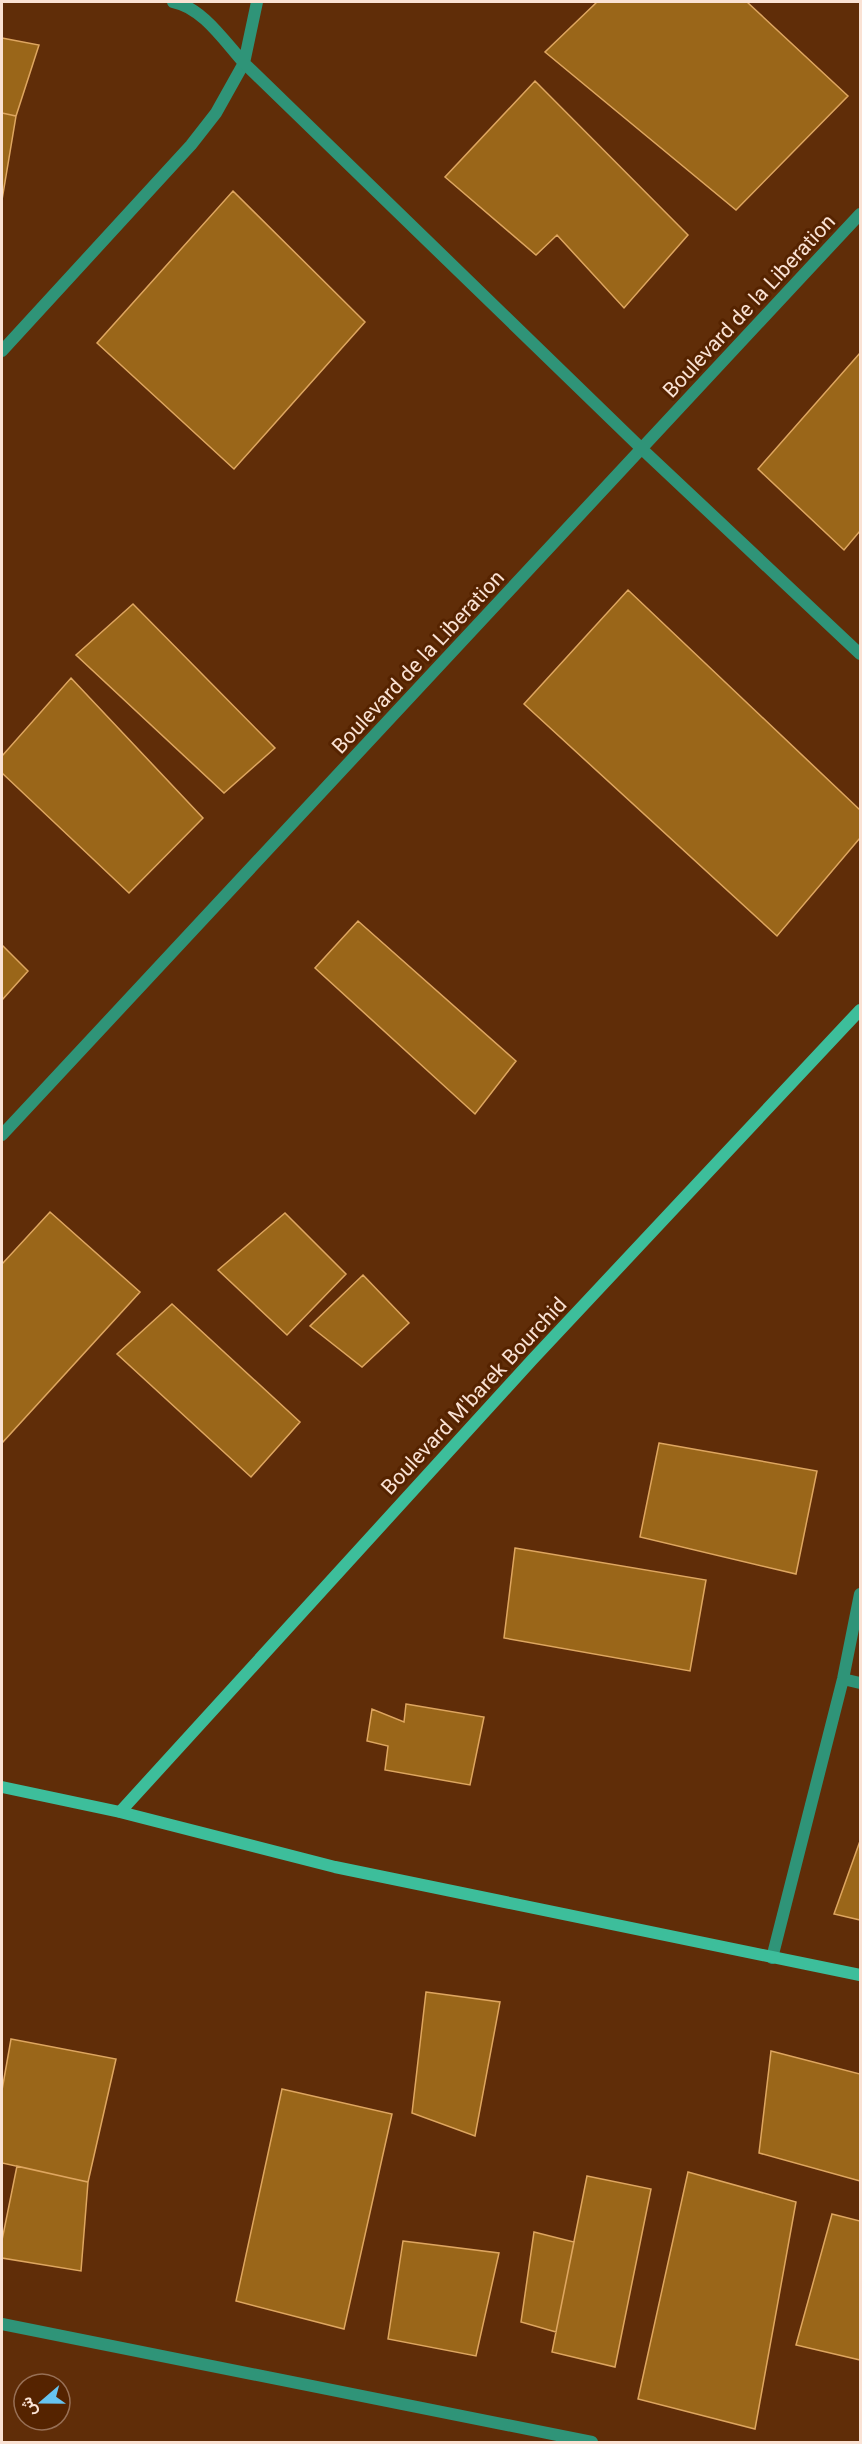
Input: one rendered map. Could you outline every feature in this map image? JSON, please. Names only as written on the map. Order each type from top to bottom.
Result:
[{"type":"street","points":[[172,2],[196,13],[244,63],[643,450],[861,654]]},
{"type":"street","points":[[2,351],[191,145],[216,113],[244,63],[257,2]]},
{"type":"street","name":"Boulevard de la Liberation","points":[[2,1135],[861,214]]},
{"type":"street","name":"Boulevard M'barek Bourchid","points":[[120,1812],[532,1360],[861,1010]]},
{"type":"street","points":[[772,1958],[843,1679],[861,1594]]},
{"type":"street","points":[[843,1679],[861,1683]]},
{"type":"street","points":[[2,1787],[120,1812],[335,1867],[861,1975]]},
{"type":"street","points":[[2,2325],[592,2442]]},
{"type":"building","points":[[597,2],[747,2],[848,96],[736,210],[545,52]]},
{"type":"building","points":[[2,38],[39,45],[16,116],[2,113]]},
{"type":"building","points":[[535,81],[688,235],[624,308],[557,235],[536,255],[445,177]]},
{"type":"building","points":[[2,113],[16,116],[2,200]]},
{"type":"building","points":[[233,191],[365,322],[234,469],[97,343]]},
{"type":"building","points":[[860,353],[860,531],[844,550],[758,469]]},
{"type":"building","points":[[628,590],[860,810],[860,838],[777,936],[524,704]]},
{"type":"building","points":[[133,604],[275,748],[224,793],[76,655]]},
{"type":"building","points":[[71,678],[203,818],[129,893],[2,773],[2,756]]},
{"type":"building","points":[[358,921],[516,1061],[475,1114],[315,968]]},
{"type":"building","points":[[2,945],[28,971],[2,1000]]},
{"type":"building","points":[[50,1212],[140,1292],[2,1443],[2,1264]]},
{"type":"building","points":[[285,1213],[346,1274],[287,1335],[218,1270]]},
{"type":"building","points":[[363,1275],[409,1323],[362,1367],[310,1326]]},
{"type":"building","points":[[172,1304],[300,1422],[251,1477],[117,1354]]},
{"type":"building","points":[[659,1443],[817,1471],[796,1574],[640,1537]]},
{"type":"building","points":[[515,1548],[706,1580],[690,1671],[504,1638]]},
{"type":"building","points":[[406,1704],[484,1717],[470,1785],[385,1770],[388,1746],[367,1741],[372,1709],[404,1722]]},
{"type":"building","points":[[860,1841],[860,1920],[834,1914]]},
{"type":"building","points":[[426,1992],[500,2002],[475,2136],[412,2113]]},
{"type":"building","points":[[11,2039],[116,2059],[88,2182],[2,2163],[2,2090]]},
{"type":"building","points":[[771,2051],[860,2074],[860,2181],[759,2153]]},
{"type":"building","points":[[282,2089],[392,2114],[344,2329],[236,2301]]},
{"type":"building","points":[[17,2166],[88,2182],[81,2271],[2,2258],[2,2240]]},
{"type":"building","points":[[688,2172],[796,2202],[755,2429],[638,2399]]},
{"type":"building","points":[[587,2176],[651,2189],[615,2367],[552,2352]]},
{"type":"building","points":[[832,2214],[860,2221],[860,2360],[796,2345]]},
{"type":"building","points":[[534,2232],[574,2242],[556,2332],[521,2322]]},
{"type":"building","points":[[403,2241],[499,2253],[476,2356],[388,2339]]}]
